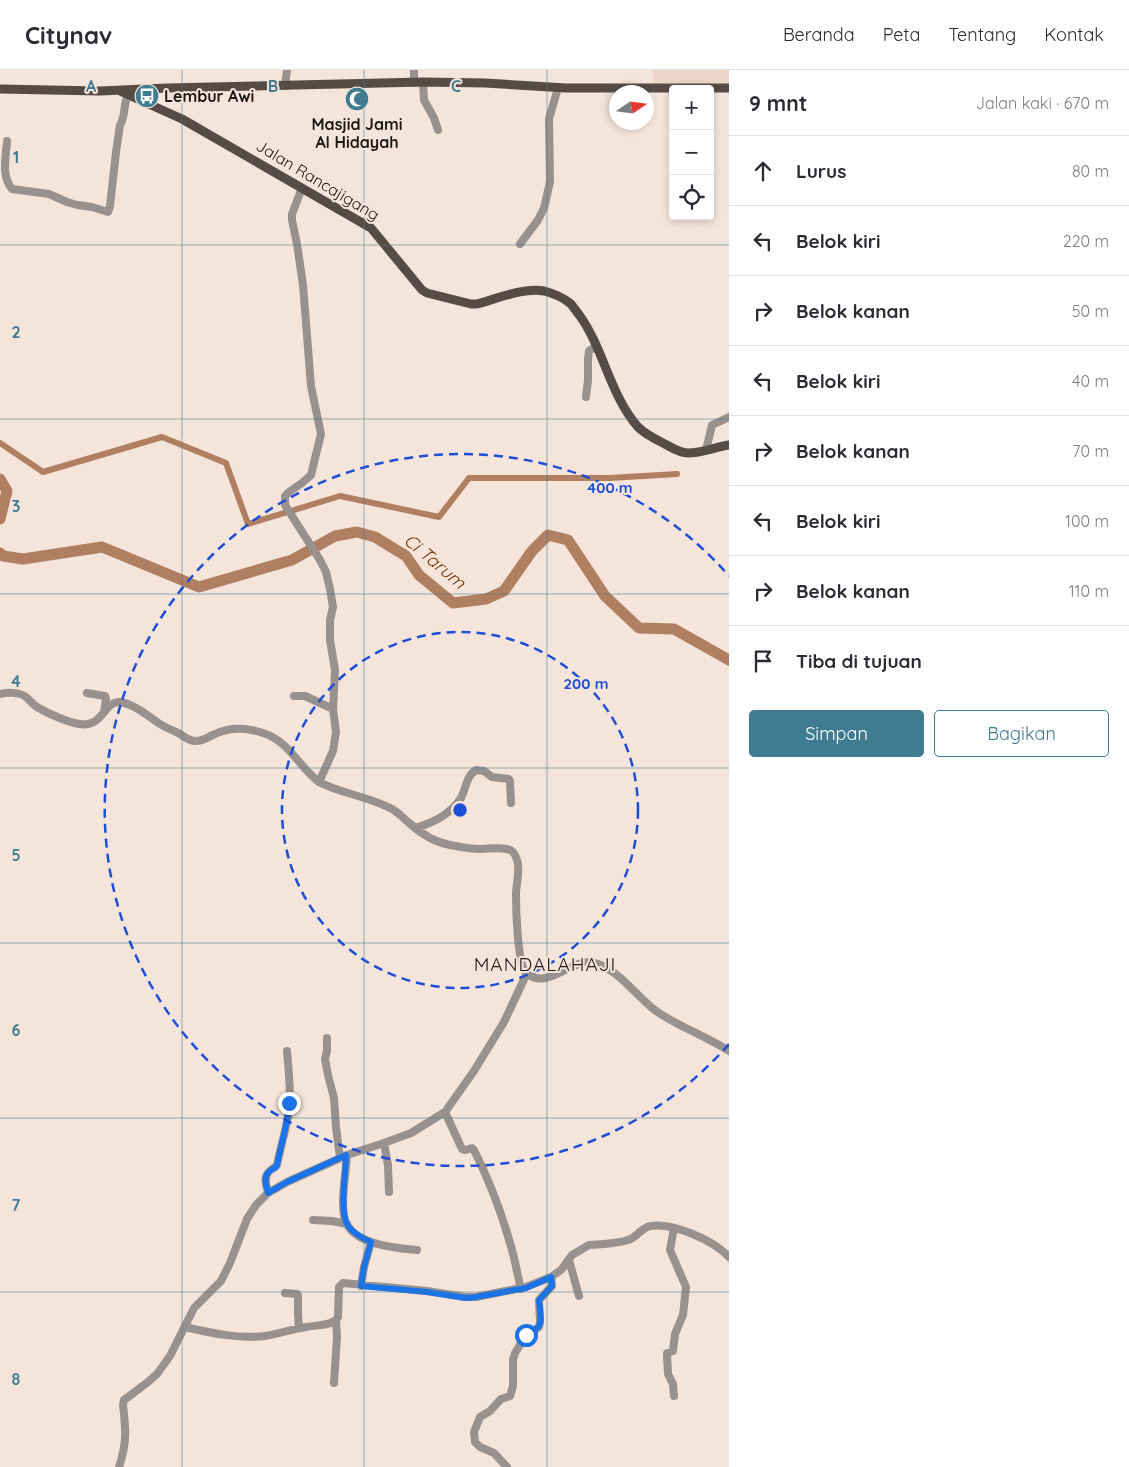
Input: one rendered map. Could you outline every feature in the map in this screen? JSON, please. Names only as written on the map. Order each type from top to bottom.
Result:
[{"type":"main road","points":[[0,89],[124,92],[418,83],[492,84],[558,88],[729,88]]},
{"type":"main road","name":"Jalan Rancajigang","points":[[124,92],[182,119],[372,228],[422,290],[427,293],[471,304],[536,290],[554,294],[571,304],[584,322],[611,381],[629,414],[640,429],[681,452],[688,453],[729,445]]},
{"type":"street","points":[[285,86],[287,70]]},
{"type":"street","points":[[414,70],[424,100],[438,130]]},
{"type":"street","points":[[520,244],[538,220],[544,208],[550,182],[549,119],[558,88]]},
{"type":"street","points":[[7,141],[6,174],[7,181],[12,189],[49,194],[67,202],[108,212],[120,125],[126,99],[124,92]]},
{"type":"street","points":[[302,188],[292,214],[292,220],[303,285],[311,386],[321,434],[312,475],[289,492],[284,500],[286,508],[320,560],[328,579],[333,607],[330,620],[330,640],[335,670],[333,709],[336,732],[333,751],[319,782]]},
{"type":"street","points":[[586,397],[588,359],[590,351],[596,346]]},
{"type":"street","points":[[706,450],[712,425],[729,417]]},
{"type":"street","points":[[0,694],[6,692],[21,694],[35,706],[76,724],[92,724],[99,720],[111,704],[118,702],[130,705],[161,725],[192,741],[200,741],[223,731],[238,729],[264,733],[278,739],[289,749],[309,775],[319,782],[334,790],[358,795],[392,808],[430,838],[449,845],[479,849],[506,848],[513,852],[517,859],[516,893],[520,962],[526,973],[543,979],[554,976],[577,964],[584,962],[596,963],[614,972],[642,1000],[658,1012],[729,1051]]},
{"type":"street","points":[[87,693],[105,696],[104,712]]},
{"type":"street","points":[[294,696],[305,696],[333,709]]},
{"type":"street","points":[[415,828],[437,821],[448,812],[462,797],[463,788],[470,775],[476,770],[484,771],[492,778],[509,779],[511,803]]},
{"type":"street","points":[[119,1467],[125,1451],[124,1400],[157,1374],[170,1356],[198,1303],[217,1286],[225,1275],[247,1219],[256,1205],[268,1193],[287,1182],[343,1156],[411,1133],[445,1112],[504,1022],[526,973]]},
{"type":"street","points":[[327,1038],[326,1059],[328,1074],[334,1098],[336,1127],[343,1156],[344,1205],[347,1224],[357,1235],[371,1242],[417,1250]]},
{"type":"street","points":[[268,1193],[265,1180],[270,1170],[277,1165],[288,1122],[290,1088],[287,1051]]},
{"type":"street","points":[[445,1112],[462,1149],[472,1148],[474,1150],[495,1194],[511,1246],[521,1288]]},
{"type":"street","points":[[384,1143],[388,1165],[389,1192]]},
{"type":"street","points":[[312,1220],[347,1224]]},
{"type":"street","points":[[334,1383],[337,1337],[336,1321],[338,1317],[340,1285],[347,1283],[466,1298],[476,1297],[521,1288],[551,1277],[559,1272],[572,1255],[589,1246],[627,1241],[634,1238],[644,1228],[650,1226],[674,1228],[726,1247],[729,1257]]},
{"type":"street","points":[[674,1228],[670,1250],[686,1287],[683,1315],[675,1334],[673,1351],[667,1353],[668,1374],[673,1384],[674,1396]]},
{"type":"street","points":[[361,1286],[371,1242]]},
{"type":"street","points":[[568,1260],[579,1296]]},
{"type":"street","points":[[507,1467],[494,1452],[480,1447],[475,1442],[474,1432],[480,1417],[490,1412],[501,1399],[510,1396],[513,1386],[513,1360],[515,1353],[526,1335],[539,1327],[539,1300],[552,1286],[551,1277]]},
{"type":"street","points":[[285,1293],[298,1295],[300,1328]]},
{"type":"street","points":[[185,1327],[221,1335],[256,1337],[336,1321]]},
{"type":"shaded area","points":[[653,70],[729,70],[729,84],[653,83]]},
{"type":"waterway","points":[[0,443],[43,472],[162,437],[226,463],[248,524],[340,496],[439,517],[469,478],[610,478],[677,474]]},
{"type":"waterway","name":"Ci Tarum","points":[[0,479],[7,491],[0,519]]},
{"type":"waterway","name":"Ci Tarum","points":[[0,553],[3,556],[23,559],[102,547],[199,587],[292,560],[335,536],[357,532],[375,537],[406,556],[419,575],[453,603],[486,599],[504,591],[532,551],[548,535],[568,540],[605,596],[639,628],[674,629],[729,660]]},
{"type":"place","name":"Lembur Awi","points":[[147,96]]},
{"type":"place","name":"Masjid Jami Al Hidayah","points":[[357,99]]},
{"type":"district","name":"MANDALAHAJI","points":[[545,964]]},
{"type":"route","points":[[289,1103],[288,1122],[277,1165],[268,1172],[265,1180],[268,1193],[287,1182],[346,1155],[345,1220],[352,1231],[371,1242],[361,1286],[427,1292],[466,1298],[526,1288],[551,1277],[551,1288],[539,1300],[540,1325],[526,1335]]}]
